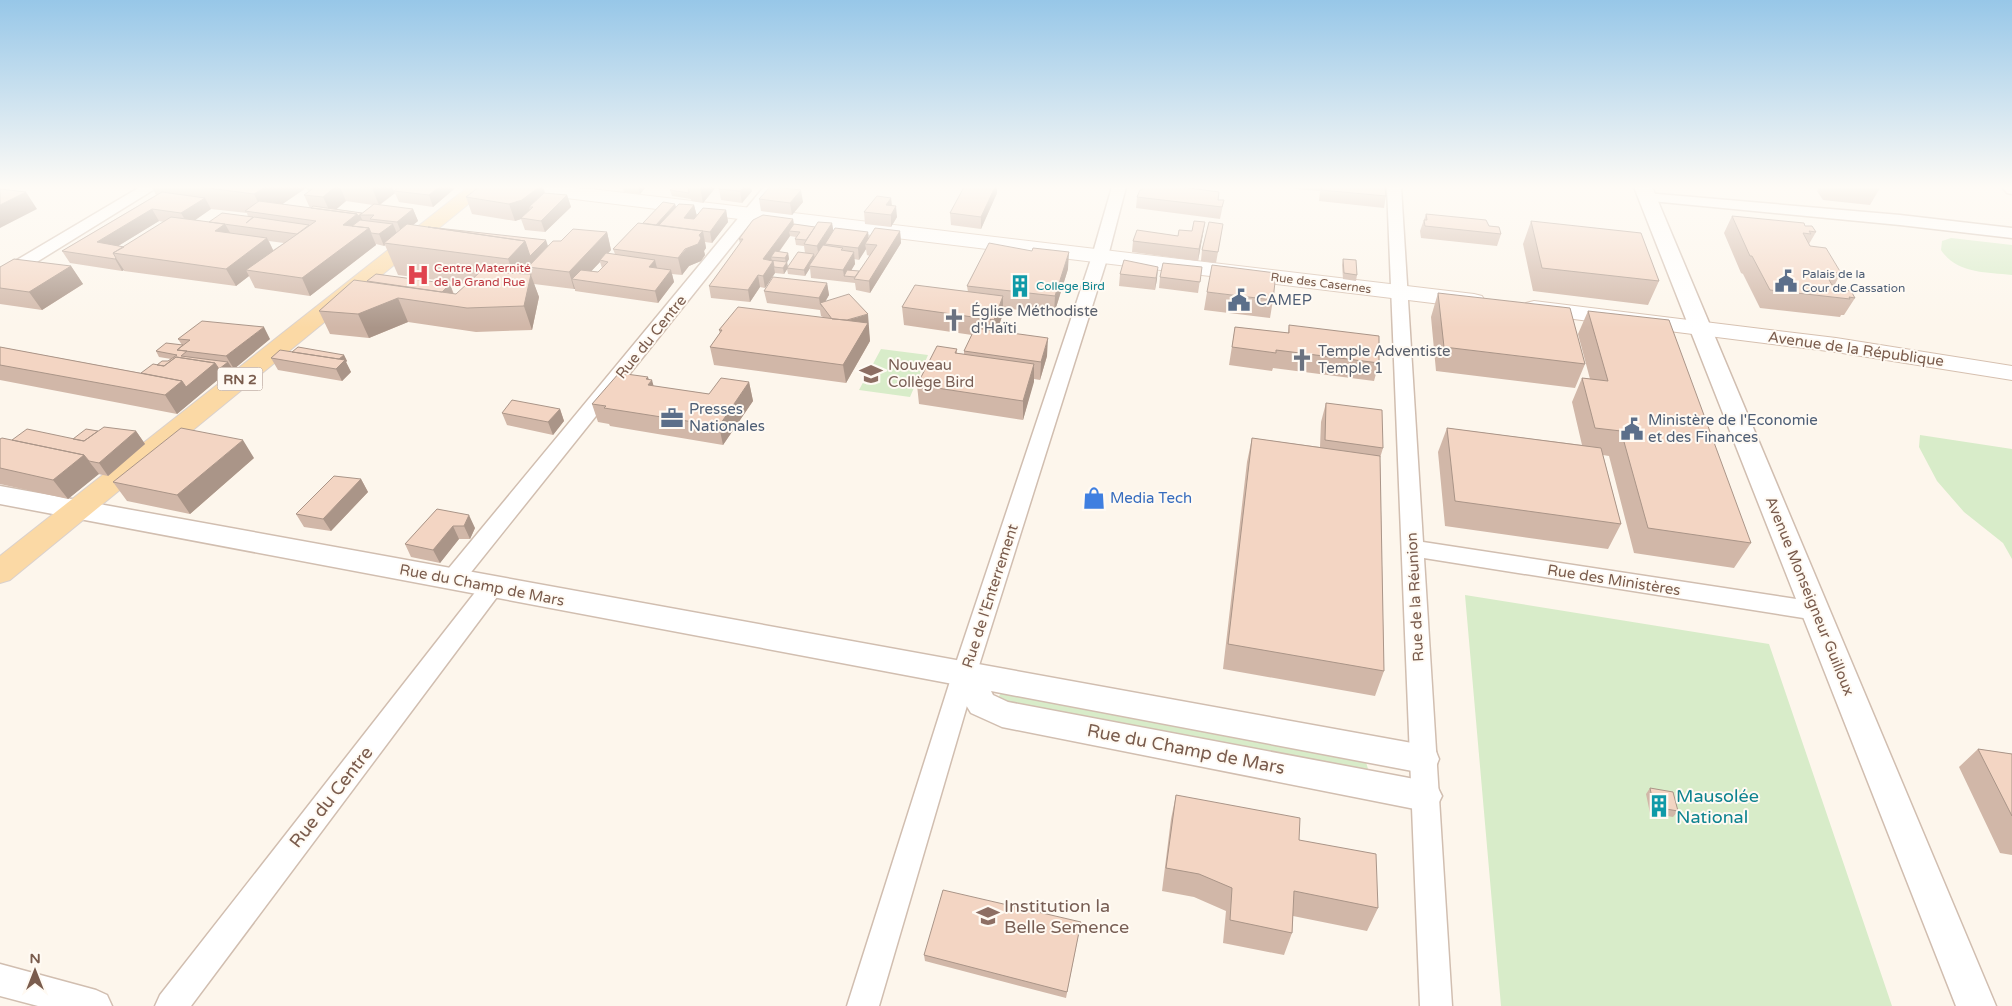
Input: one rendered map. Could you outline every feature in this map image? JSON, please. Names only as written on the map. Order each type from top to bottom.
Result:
[{"type":"main road","name":"RN 2","points":[[0,572],[421,234]]},
{"type":"main road","name":"Rue des Casernes","points":[[917,234],[1700,327]]},
{"type":"main road","name":"Avenue de la République","points":[[1700,327],[1836,344],[2012,373]]},
{"type":"street","points":[[0,277],[72,234]]},
{"type":"street","name":"Rue du Centre","points":[[452,580],[736,234]]},
{"type":"street","name":"Rue de l'Enterrement","points":[[863,1006],[964,675],[1106,234]]},
{"type":"street","name":"Rue de la Réunion","points":[[1396,234],[1436,1006]]},
{"type":"street","name":"Avenue Monseigneur Guilloux","points":[[1661,234],[1976,1006]]},
{"type":"street","name":"Rue du Champ de Mars","points":[[0,495],[1423,759]]},
{"type":"street","name":"Rue des Ministères","points":[[1412,548],[1816,611]]},
{"type":"street","name":"Rue du Centre","points":[[171,1006],[492,587]]},
{"type":"street","name":"Rue du Champ de Mars","points":[[964,675],[982,704],[1002,714],[1425,796]]},
{"type":"street","points":[[0,980],[96,1006]]},
{"type":"green space","points":[[1951,238],[2012,245],[2012,275],[1982,272],[1955,264],[1941,250],[1942,241]]},
{"type":"green space","points":[[881,349],[928,355],[910,397],[859,390]]},
{"type":"green space","points":[[1920,435],[2012,449],[2012,559],[2003,543],[1964,512],[1937,481],[1919,447]]},
{"type":"green space","points":[[1465,595],[1769,644],[1892,1006],[1501,1006]]},
{"type":"green space","points":[[1001,693],[1366,762],[1368,769],[1364,770],[1004,702],[998,698]]},
{"type":"building","points":[[91,234],[110,234],[97,242],[124,247],[113,253],[115,259],[62,251]]},
{"type":"building","points":[[144,234],[237,234],[267,238],[226,269],[113,253]]},
{"type":"building","points":[[298,234],[361,234],[302,278],[246,270]]},
{"type":"building","points":[[395,234],[476,234],[525,241],[508,259],[384,243]]},
{"type":"building","points":[[476,234],[546,240],[530,256],[525,241]]},
{"type":"building","points":[[568,234],[605,234],[569,272],[528,267],[553,241],[561,241]]},
{"type":"building","points":[[627,234],[700,234],[701,238],[698,244],[685,249],[678,258],[613,249]]},
{"type":"building","points":[[743,234],[782,234],[763,259],[773,261],[763,276],[758,275],[748,290],[709,286],[743,239],[739,239]]},
{"type":"building","points":[[799,234],[810,234],[806,240],[795,239]]},
{"type":"building","points":[[810,234],[825,234],[817,246],[804,244]]},
{"type":"building","points":[[831,234],[867,234],[858,248],[825,244]]},
{"type":"building","points":[[871,234],[898,234],[869,281],[854,279],[877,245],[865,244]]},
{"type":"building","points":[[1136,234],[1178,236],[1178,234],[1202,234],[1199,249],[1133,241]]},
{"type":"building","points":[[1206,234],[1221,234],[1218,252],[1202,250]]},
{"type":"building","points":[[1534,234],[1641,234],[1659,281],[1542,268]]},
{"type":"building","points":[[1740,234],[1804,234],[1810,246],[1826,248],[1841,273],[1824,271],[1832,285],[1842,286],[1844,290],[1851,291],[1855,298],[1770,290],[1752,256],[1750,256]]},
{"type":"building","points":[[989,243],[1032,251],[1033,248],[1069,252],[1055,296],[967,286]]},
{"type":"building","points":[[823,245],[854,252],[843,270],[809,266]]},
{"type":"building","points":[[775,251],[788,253],[785,258],[771,257]]},
{"type":"building","points":[[798,252],[814,254],[804,270],[787,268]]},
{"type":"building","points":[[606,253],[655,260],[649,267],[671,270],[655,291],[572,279],[581,270],[598,272],[608,262],[600,260]]},
{"type":"building","points":[[14,259],[71,266],[29,292],[0,288],[0,267]]},
{"type":"building","points":[[1343,259],[1356,260],[1357,275],[1344,273]]},
{"type":"building","points":[[769,260],[787,262],[783,268],[774,267],[773,261]]},
{"type":"building","points":[[1124,260],[1158,267],[1156,278],[1120,274]]},
{"type":"building","points":[[1163,263],[1202,267],[1200,282],[1160,277]]},
{"type":"building","points":[[1212,265],[1276,273],[1273,300],[1207,292]]},
{"type":"building","points":[[847,270],[859,271],[855,277],[844,276]]},
{"type":"building","points":[[480,272],[531,274],[524,306],[467,308],[398,298],[358,314],[319,311],[354,280],[456,294]]},
{"type":"building","points":[[376,274],[450,284],[442,292],[367,281]]},
{"type":"building","points":[[773,277],[827,283],[819,298],[764,291]]},
{"type":"building","points":[[915,285],[1003,296],[994,320],[902,307]]},
{"type":"building","points":[[1438,293],[1570,308],[1585,364],[1444,347]]},
{"type":"building","points":[[849,294],[868,314],[847,320],[832,319],[820,303]]},
{"type":"building","points":[[738,307],[868,323],[843,365],[710,347],[722,330],[719,330]]},
{"type":"building","name":"Ministère de l'Economie et des Finances","points":[[1588,311],[1669,320],[1751,543],[1648,528],[1621,431],[1595,428],[1582,378],[1608,381]]},
{"type":"building","points":[[202,321],[264,327],[226,356],[177,350],[190,340],[178,339]]},
{"type":"building","points":[[1289,325],[1379,336],[1379,363],[1276,350],[1276,353],[1232,347],[1235,327],[1289,333]]},
{"type":"building","points":[[975,328],[1048,338],[1041,362],[964,351]]},
{"type":"building","points":[[166,343],[183,345],[177,350],[187,351],[181,356],[228,362],[219,369],[215,363],[176,357],[164,366],[157,365],[177,355],[156,351]]},
{"type":"building","points":[[937,346],[957,349],[955,353],[1034,364],[1023,401],[917,385]]},
{"type":"building","points":[[0,347],[182,381],[165,395],[0,365]]},
{"type":"building","points":[[298,347],[344,355],[339,359],[292,352]]},
{"type":"building","points":[[280,350],[345,360],[336,369],[271,358]]},
{"type":"building","points":[[176,357],[215,363],[186,387],[182,381],[141,373],[153,364],[164,366]]},
{"type":"building","points":[[619,373],[648,377],[646,379],[652,380],[648,385],[709,394],[721,378],[749,382],[719,426],[604,408],[606,406],[592,404]]},
{"type":"building","points":[[512,400],[560,409],[548,422],[502,413]]},
{"type":"building","points":[[1326,403],[1382,410],[1383,448],[1325,440]]},
{"type":"building","points":[[104,427],[136,431],[99,463],[89,461],[84,455],[12,440],[27,429],[84,441]]},
{"type":"building","points":[[181,428],[243,440],[177,495],[113,482]]},
{"type":"building","points":[[1447,428],[1601,448],[1621,524],[1455,501]]},
{"type":"building","points":[[86,429],[98,431],[84,441],[73,439]]},
{"type":"building","points":[[1252,438],[1380,456],[1384,671],[1228,644]]},
{"type":"building","points":[[0,439],[84,455],[53,480],[0,468]]},
{"type":"building","points":[[334,476],[361,479],[323,519],[296,514]]},
{"type":"building","points":[[437,509],[469,515],[464,526],[453,526],[433,550],[405,544]]},
{"type":"building","points":[[1978,749],[2012,754],[2012,816]]},
{"type":"building","points":[[1650,788],[1673,792],[1678,811],[1654,807]]},
{"type":"building","points":[[1176,795],[1300,818],[1299,840],[1376,854],[1378,908],[1294,891],[1292,933],[1230,920],[1232,888],[1199,874],[1166,868]]},
{"type":"building","points":[[943,890],[1081,922],[1067,992],[924,955]]},
{"type":"place","name":"Centre Maternité de la Grand Rue","points":[[418,275]]},
{"type":"place","name":"Palais de la Cour de Cassation","points":[[1786,281]]},
{"type":"place","name":"College Bird","points":[[1020,286]]},
{"type":"place","name":"CAMEP","points":[[1239,300]]},
{"type":"place","name":"Église Méthodiste d'Haïti","points":[[954,320]]},
{"type":"place","name":"Temple Adventiste Temple 1","points":[[1302,360]]},
{"type":"place","name":"Nouveau Collège Bird","points":[[871,374]]},
{"type":"place","name":"Presses Nationales","points":[[672,418]]},
{"type":"place","name":"Ministère de l'Economie et des Finances","points":[[1632,429]]},
{"type":"place","name":"Media Tech","points":[[1094,498]]},
{"type":"place","name":"Mausolée National","points":[[1659,806]]},
{"type":"place","name":"Institution la Belle Semence","points":[[988,916]]}]
